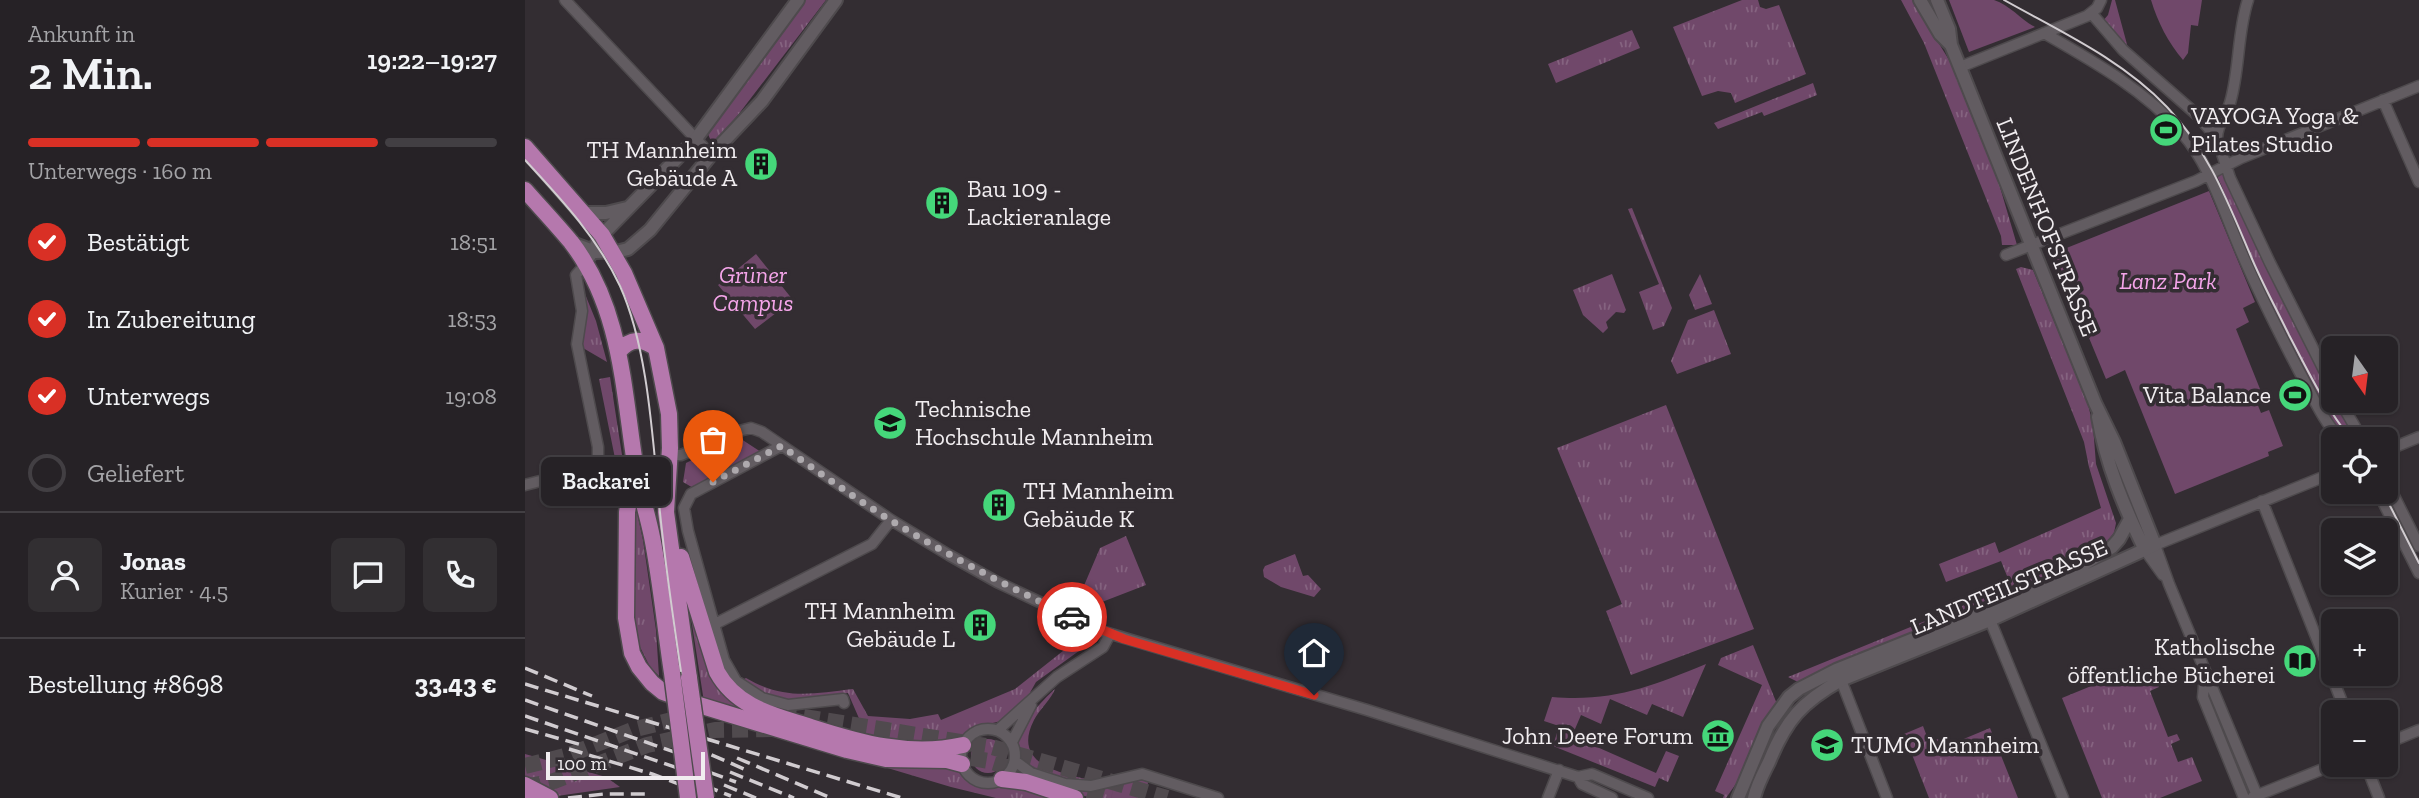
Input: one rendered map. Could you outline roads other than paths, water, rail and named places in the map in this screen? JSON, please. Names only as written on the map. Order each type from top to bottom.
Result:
[{"type":"main road","points":[[525,147],[601,235],[620,251],[624,273],[656,348],[674,429],[671,510],[673,528],[716,672],[732,693],[752,707],[866,743],[913,750],[946,749],[963,745]]},
{"type":"main road","points":[[525,190],[571,243],[588,258],[619,351],[635,466],[653,539],[688,798]]},
{"type":"main road","points":[[619,351],[627,343],[638,340],[656,348]]},
{"type":"main road","points":[[669,414],[666,512],[706,798]]},
{"type":"main road","points":[[635,466],[626,531],[627,627],[632,653],[652,683],[663,692],[699,705],[847,750],[886,759],[947,760],[963,764]]},
{"type":"main road","points":[[1002,779],[1026,782],[1075,798]]},
{"type":"main road","points":[[525,785],[550,798]]},
{"type":"street","points":[[525,485],[583,470],[598,463],[598,447],[577,344],[582,311],[576,275],[601,235],[695,140],[798,0]]},
{"type":"street","points":[[588,258],[620,251],[650,230],[711,155],[762,101],[836,0]]},
{"type":"street","points":[[1920,0],[1940,34],[1951,45]]},
{"type":"street","points":[[1937,0],[1949,29],[1951,45]]},
{"type":"street","points":[[1960,67],[2092,14],[2101,0]]},
{"type":"street","points":[[2217,138],[2219,125],[2231,100],[2248,0]]},
{"type":"street","points":[[569,1],[711,155]]},
{"type":"street","points":[[2092,14],[2123,50],[2196,114],[2217,138],[2270,263],[2321,364]]},
{"type":"street","points":[[2044,33],[2102,67],[2157,108],[2197,153],[2269,313],[2331,427]]},
{"type":"street","name":"LINDENHOFSTRASSE","points":[[1951,45],[2095,403],[2114,442],[2150,547],[2169,584],[2255,797]]},
{"type":"street","points":[[2005,255],[2209,176],[2227,164],[2419,86]]},
{"type":"street","points":[[2383,100],[2419,182]]},
{"type":"street","points":[[584,213],[606,213],[627,208]]},
{"type":"street","name":"LINDENHOFSTRASSE","points":[[2095,403],[2104,453],[2130,519],[2150,547]]},
{"type":"street","points":[[674,455],[681,455],[751,428],[762,432],[891,520],[997,582],[1110,634],[1367,710],[1578,777],[1592,774],[1649,798]]},
{"type":"street","points":[[2398,446],[2419,438]]},
{"type":"street","points":[[781,446],[691,494],[684,508],[688,531],[724,660],[736,681],[762,698],[787,705],[843,699],[844,703]]},
{"type":"street","name":"LANDTEILSTRASSE","points":[[1754,798],[1774,748],[1793,715],[1821,691],[1841,680],[1990,620],[2150,547],[2321,478]]},
{"type":"street","points":[[2262,501],[2341,700]]},
{"type":"street","points":[[2384,504],[2419,573]]},
{"type":"street","points":[[2398,504],[2419,546]]},
{"type":"street","name":"LANDTEILSTRASSE","points":[[1738,798],[1768,726],[1789,697],[1799,689],[1836,670],[2029,593],[2066,575],[2112,547],[2130,519]]},
{"type":"street","points":[[713,625],[872,544],[891,520]]},
{"type":"street","points":[[1990,620],[2063,798]]},
{"type":"street","points":[[998,730],[1057,677],[1103,647],[1110,634]]},
{"type":"street","name":"LINDENHOFSTRASSE","points":[[2205,670],[2203,697],[2244,798]]},
{"type":"street","points":[[1841,680],[1887,798]]},
{"type":"street","points":[[1012,742],[1036,696]]},
{"type":"street","points":[[982,729],[998,730],[1015,748],[1013,768],[995,782],[979,781],[966,771],[963,764],[963,745],[982,729]]},
{"type":"street","points":[[2398,739],[2419,730]]},
{"type":"street","points":[[1015,761],[1031,773],[1065,784],[1091,786],[1142,774],[1218,798]]},
{"type":"street","points":[[1548,798],[1559,770]]},
{"type":"street","points":[[2255,797],[2321,770]]},
{"type":"street","points":[[1578,777],[1582,784],[1612,798]]},
{"type":"street","points":[[2371,777],[2379,798]]},
{"type":"tunnel","points":[[780,713],[992,747],[1167,798]]},
{"type":"tunnel","points":[[525,766],[569,755],[632,730],[688,716]]},
{"type":"tunnel","points":[[525,787],[554,781],[647,745],[715,730],[773,729]]},
{"type":"tunnel","points":[[947,754],[989,761],[1037,776]]},
{"type":"tunnel","points":[[1065,784],[1111,798]]},
{"type":"tram line","points":[[2004,0],[2110,60],[2149,90],[2181,123],[2215,176],[2289,335],[2342,427]]},
{"type":"tram line","points":[[525,160],[565,204],[601,251],[620,286],[630,313],[645,374],[666,564],[700,798]]},
{"type":"tram line","points":[[2389,504],[2419,563]]},
{"type":"railway","points":[[525,668],[592,696]]},
{"type":"railway","points":[[525,684],[902,798]]},
{"type":"railway","points":[[525,700],[703,762]]},
{"type":"railway","points":[[525,716],[698,775]]},
{"type":"railway","points":[[525,729],[582,745]]},
{"type":"railway","points":[[673,738],[744,769]]},
{"type":"railway","points":[[569,749],[695,790]]},
{"type":"railway","points":[[737,758],[831,798]]},
{"type":"railway","points":[[690,765],[736,782]]},
{"type":"railway","points":[[730,772],[794,798]]},
{"type":"railway","points":[[685,778],[731,796]]},
{"type":"railway","points":[[724,785],[756,798]]},
{"type":"railway","points":[[568,798],[604,794],[647,794]]},
{"type":"place","name":"VAYOGA Yoga & Pilates Studio","points":[[2166,130]]},
{"type":"place","name":"TH Mannheim Gebäude A","points":[[761,164]]},
{"type":"place","name":"Bau 109 - Lackieranlage","points":[[942,203]]},
{"type":"place","name":"Vita Balance","points":[[2295,395]]},
{"type":"place","name":"Technische Hochschule Mannheim","points":[[890,423]]},
{"type":"place","name":"Backarei","points":[[713,482]]},
{"type":"place","name":"TH Mannheim Gebäude K","points":[[999,505]]},
{"type":"place","name":"TH Mannheim Gebäude L","points":[[980,625]]},
{"type":"place","name":"Katholische öffentliche Bücherei","points":[[2300,661]]},
{"type":"place","name":"John Deere Forum","points":[[1718,736]]},
{"type":"place","name":"TUMO Mannheim","points":[[1827,745]]},
{"type":"park label","name":"Lanz Park","points":[[2168,281]]},
{"type":"park label","name":"Grüner Campus","points":[[753,289]]}]
